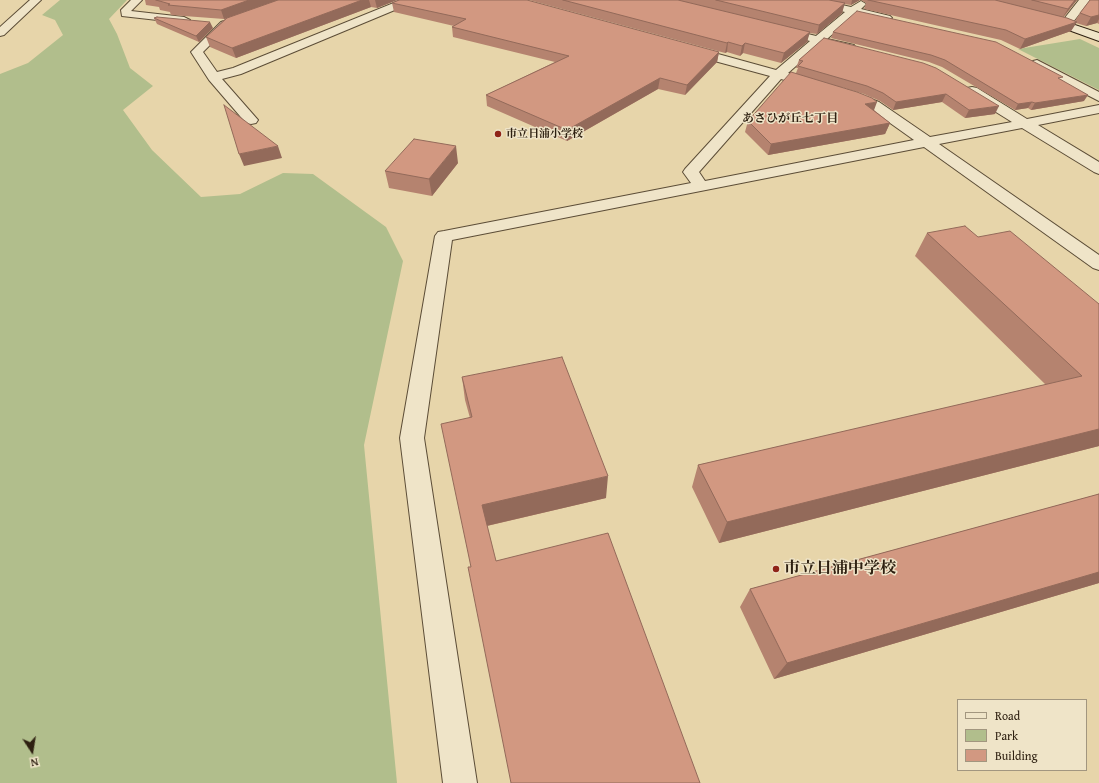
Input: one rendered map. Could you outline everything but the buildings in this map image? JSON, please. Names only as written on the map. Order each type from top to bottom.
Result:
[{"type":"street","points":[[0,33],[36,0]]},
{"type":"street","points":[[137,0],[126,10],[126,14],[195,21]]},
{"type":"street","points":[[214,77],[238,71],[410,0]]},
{"type":"street","points":[[805,0],[898,21]]},
{"type":"street","points":[[701,186],[691,172],[779,74],[866,0]]},
{"type":"street","points":[[1066,24],[1085,0]]},
{"type":"street","points":[[1033,14],[1066,24],[1099,37]]},
{"type":"street","points":[[210,23],[225,24],[239,19]]},
{"type":"street","points":[[225,24],[197,52],[214,77],[251,120]]},
{"type":"street","points":[[765,27],[864,52]]},
{"type":"street","points":[[680,47],[834,90],[859,98],[874,105],[1099,264]]},
{"type":"street","points":[[1030,60],[1099,97]]},
{"type":"street","points":[[964,86],[1099,169]]},
{"type":"street","points":[[460,783],[412,438],[444,236],[1099,109]]},
{"type":"green space","points":[[60,0],[127,0],[109,19],[117,34],[130,68],[153,86],[123,110],[152,150],[201,197],[240,194],[283,173],[313,174],[386,227],[403,261],[364,445],[397,783],[0,783],[0,74],[28,63],[63,35],[55,20],[42,15]]},
{"type":"green space","points":[[1080,39],[1099,48],[1099,90],[1018,49]]},
{"type":"place","name":"市立日浦小学校","points":[[498,134]]},
{"type":"place","name":"市立日浦中学校","points":[[776,569]]},
{"type":"district","name":"あさひが丘七丁目","points":[[790,119]]}]
